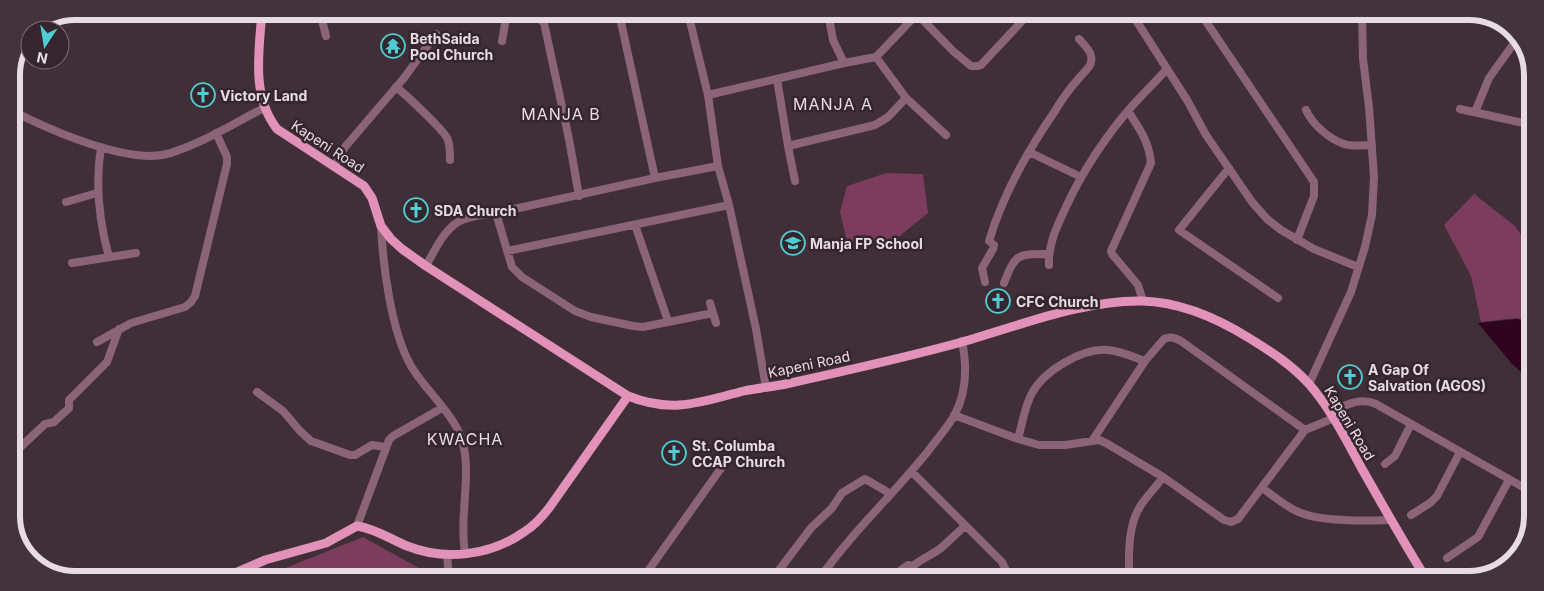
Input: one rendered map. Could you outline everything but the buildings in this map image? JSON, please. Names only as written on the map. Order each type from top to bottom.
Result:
[{"type":"main road","name":"Kapeni Road","points":[[261,20],[258,74],[264,108],[277,129],[364,186],[372,198],[381,226],[402,249],[628,396],[643,402],[673,406],[714,400],[745,391],[837,373],[962,341],[1062,312],[1108,303],[1143,301],[1182,307],[1224,324],[1247,337],[1282,360],[1310,384],[1332,415],[1390,520],[1421,571]]},
{"type":"main road","points":[[240,571],[265,560],[326,543],[357,526],[377,531],[408,546],[447,555],[477,552],[503,544],[535,524],[549,508],[628,396]]},
{"type":"street","points":[[322,20],[326,36]]},
{"type":"street","points":[[502,42],[506,20]]},
{"type":"street","points":[[540,20],[544,23],[570,139],[579,196]]},
{"type":"street","points":[[621,20],[655,178]]},
{"type":"street","points":[[690,20],[708,95],[718,166],[729,205],[756,328],[766,388]]},
{"type":"street","points":[[829,20],[833,40],[844,63]]},
{"type":"street","points":[[708,95],[876,57],[912,20]]},
{"type":"street","points":[[924,20],[953,51],[971,66],[975,66],[981,65],[1023,20]]},
{"type":"street","points":[[1136,20],[1187,100],[1206,135],[1252,202],[1267,219],[1297,240],[1358,267]]},
{"type":"street","points":[[1205,20],[1314,182],[1314,196],[1297,240]]},
{"type":"street","points":[[1310,384],[1350,292],[1372,215],[1374,177],[1370,107],[1363,59],[1362,20]]},
{"type":"street","points":[[334,168],[345,148],[425,51],[436,34]]},
{"type":"street","points":[[985,282],[982,268],[993,249],[994,245],[990,241],[1008,192],[1054,111],[1090,66],[1092,56],[1079,39]]},
{"type":"street","points":[[1475,112],[1489,78],[1515,46]]},
{"type":"street","points":[[876,57],[906,98],[946,135]]},
{"type":"street","points":[[1049,266],[1050,245],[1081,177],[1128,111],[1168,69]]},
{"type":"street","points":[[777,79],[795,181]]},
{"type":"street","points":[[396,87],[438,126],[447,137],[450,160]]},
{"type":"street","points":[[788,146],[875,125],[888,117],[906,98]]},
{"type":"street","points":[[20,114],[57,131],[101,147],[149,156],[177,151],[264,108]]},
{"type":"street","points":[[1460,109],[1524,122]]},
{"type":"street","points":[[1306,110],[1322,131],[1344,144],[1372,144]]},
{"type":"street","points":[[1128,111],[1150,150],[1151,162],[1111,251],[1138,286],[1143,301]]},
{"type":"street","points":[[97,342],[131,323],[185,308],[195,296],[227,164],[227,158],[216,133]]},
{"type":"street","points":[[101,147],[98,165],[98,193],[109,257]]},
{"type":"street","points":[[1029,152],[1081,177]]},
{"type":"street","points":[[426,266],[449,230],[458,222],[474,216],[718,166]]},
{"type":"street","points":[[1229,168],[1179,230],[1278,298]]},
{"type":"street","points":[[66,202],[98,193]]},
{"type":"street","points":[[507,251],[729,205]]},
{"type":"street","points":[[496,213],[512,267],[522,277],[575,311],[591,317],[643,327],[713,313]]},
{"type":"street","points":[[635,225],[668,321]]},
{"type":"street","points":[[381,226],[391,302],[396,328],[404,351],[411,367],[451,418],[463,442],[466,460],[463,535],[465,554]]},
{"type":"street","points":[[72,263],[136,253]]},
{"type":"street","points":[[1004,283],[1016,258],[1034,254],[1049,254]]},
{"type":"street","points":[[710,303],[716,323]]},
{"type":"street","points":[[20,448],[45,424],[54,422],[69,408],[69,400],[107,362],[120,330]]},
{"type":"street","points":[[1092,441],[1145,361],[1164,339],[1173,338],[1181,341],[1305,430]]},
{"type":"street","points":[[825,571],[845,545],[912,472],[954,415],[964,386],[966,371],[962,341]]},
{"type":"street","points":[[1018,439],[1031,394],[1057,367],[1086,354],[1106,350],[1116,351],[1145,361]]},
{"type":"street","points":[[257,392],[283,411],[300,432],[311,441],[350,455],[355,455],[372,445],[385,447]]},
{"type":"street","points":[[954,415],[1039,445],[1099,440],[1163,478],[1226,521],[1231,522],[1238,519],[1305,430],[1352,403],[1368,401],[1524,489]]},
{"type":"street","points":[[357,526],[385,447],[393,436],[442,408]]},
{"type":"street","points":[[1385,464],[1394,456],[1412,424]]},
{"type":"street","points":[[1411,515],[1430,503],[1436,496],[1460,452]]},
{"type":"street","points":[[648,571],[724,464]]},
{"type":"street","points":[[912,472],[1002,562],[1006,571]]},
{"type":"street","points":[[1129,571],[1130,537],[1134,520],[1140,507],[1163,478]]},
{"type":"street","points":[[778,571],[811,528],[832,508],[842,493],[865,479],[891,494]]},
{"type":"street","points":[[1447,558],[1478,537],[1509,480]]},
{"type":"street","points":[[1262,488],[1294,510],[1305,515],[1347,520],[1390,520]]},
{"type":"street","points":[[900,571],[908,565],[913,566],[927,558],[965,526]]},
{"type":"street","points":[[447,555],[448,571]]},
{"type":"shaded area","points":[[886,173],[923,174],[928,213],[896,239],[849,250],[840,212],[847,186]]},
{"type":"shaded area","points":[[1474,194],[1515,226],[1524,239],[1524,320],[1516,318],[1481,322],[1471,276],[1444,225]]},
{"type":"shaded area","points":[[1517,319],[1524,320],[1524,375],[1512,364],[1478,323]]},
{"type":"shaded area","points":[[363,537],[424,571],[278,571]]},
{"type":"place","name":"BethSaida Pool Church","points":[[393,46]]},
{"type":"place","name":"Victory Land","points":[[203,95]]},
{"type":"place","name":"SDA Church","points":[[416,210]]},
{"type":"place","name":"Manja FP School","points":[[793,243]]},
{"type":"place","name":"CFC Church","points":[[998,301]]},
{"type":"place","name":"A Gap Of Salvation (AGOS)","points":[[1350,377]]},
{"type":"place","name":"St. Columba CCAP Church","points":[[674,453]]},
{"type":"district","name":"MANJA A","points":[[833,104]]},
{"type":"district","name":"MANJA B","points":[[561,114]]},
{"type":"district","name":"KWACHA","points":[[465,439]]}]
